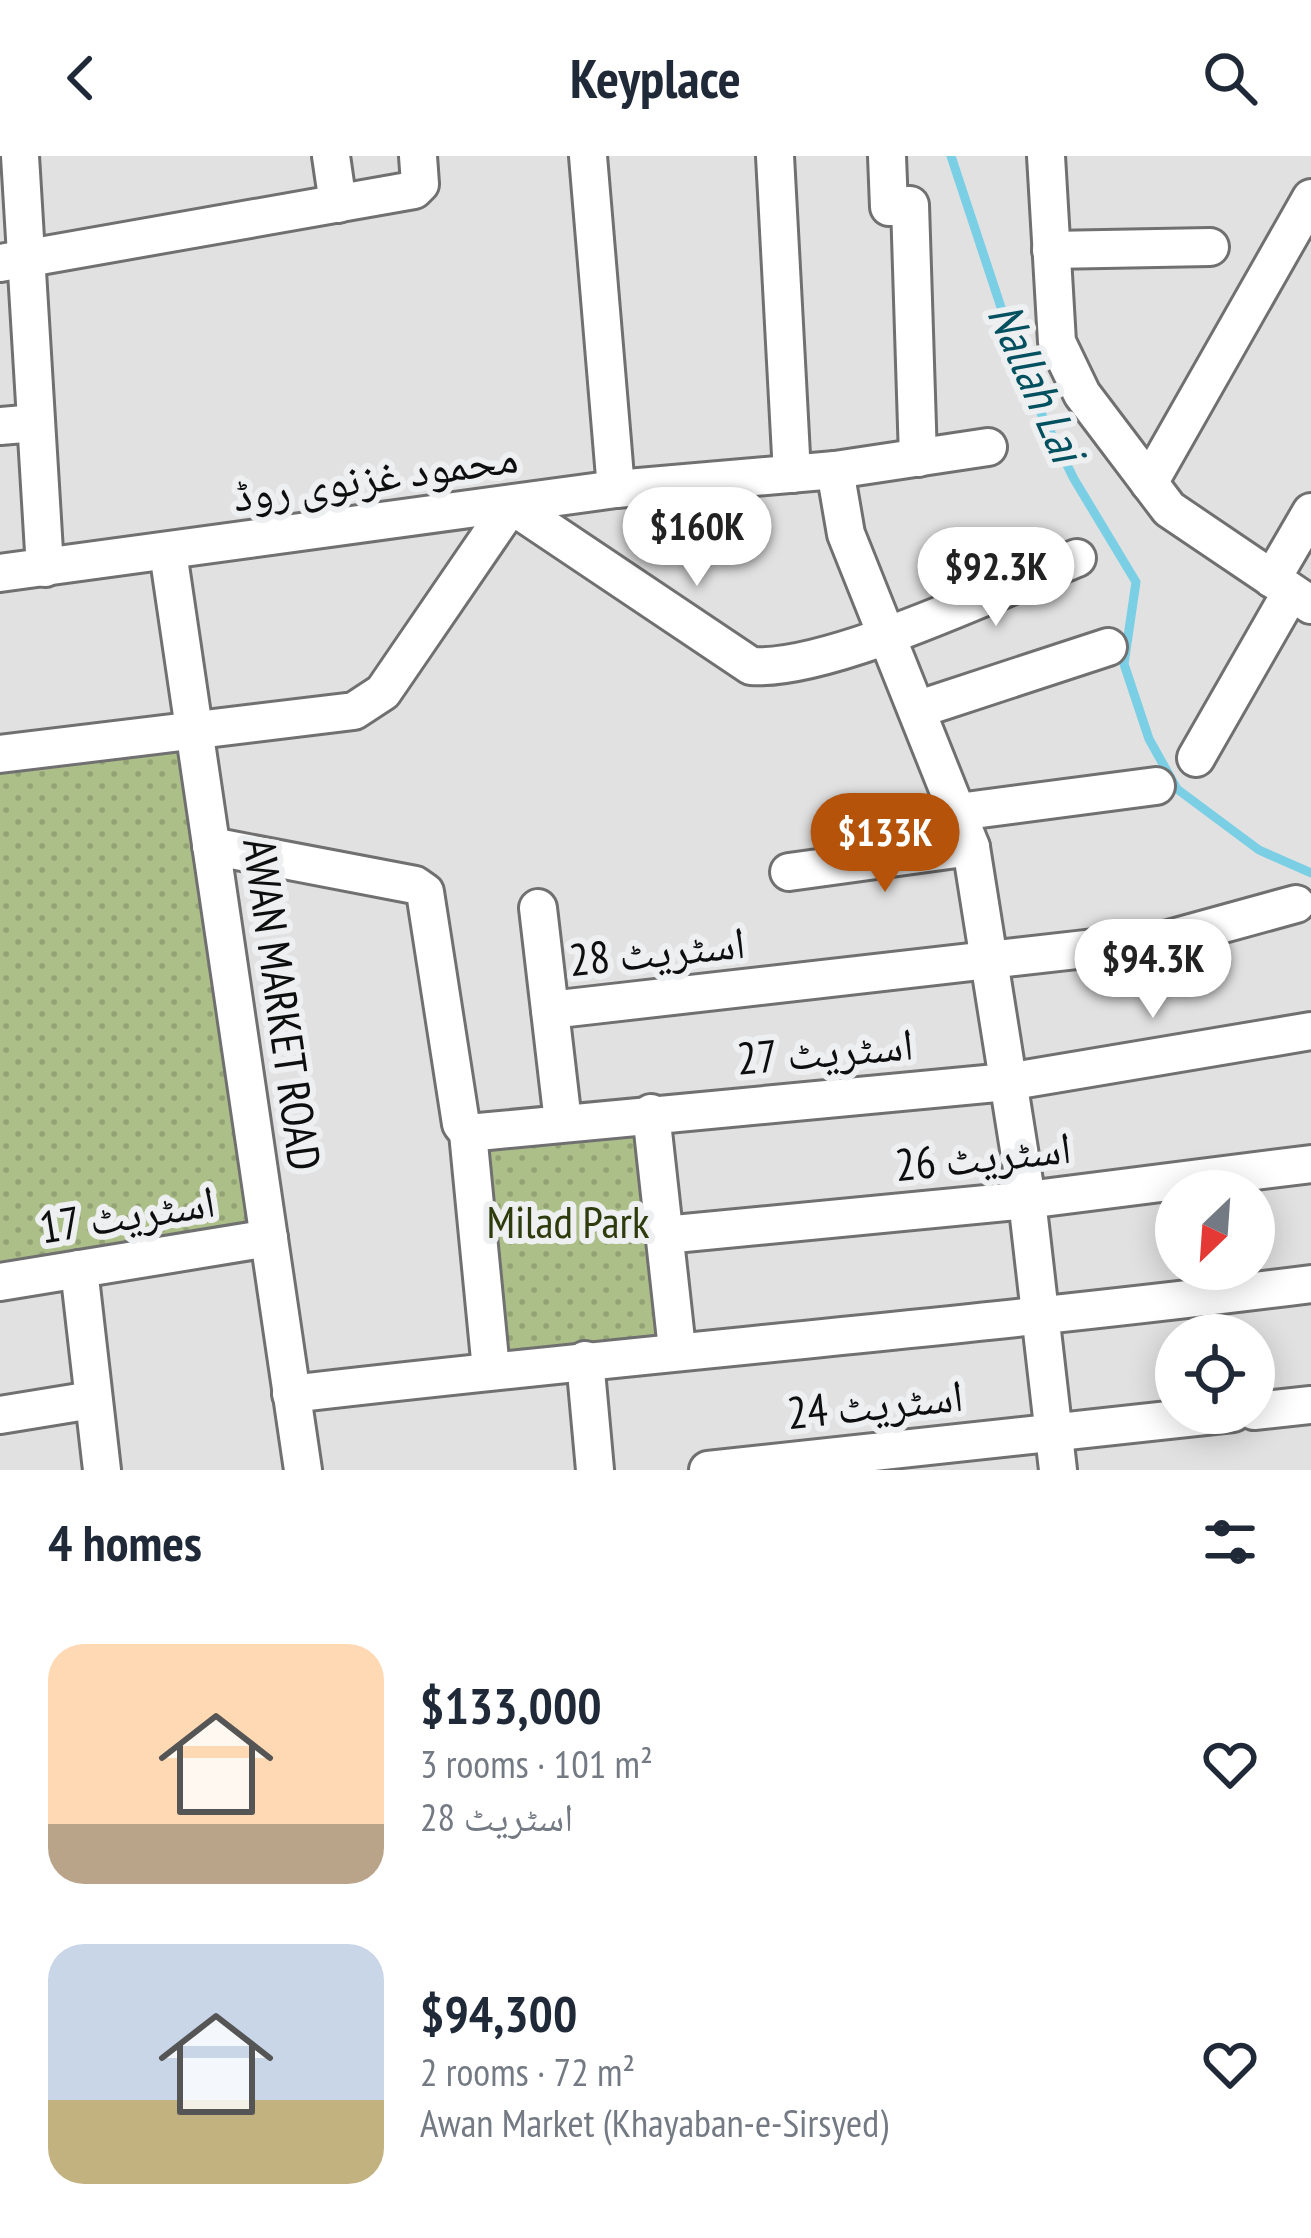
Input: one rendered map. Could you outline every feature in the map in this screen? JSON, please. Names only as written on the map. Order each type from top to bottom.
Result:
[{"type":"street","points":[[20,156],[12,262],[18,425],[45,568]]},
{"type":"street","points":[[331,156],[338,204]]},
{"type":"street","points":[[12,262],[414,190],[420,184],[418,156]]},
{"type":"street","points":[[588,156],[616,489]]},
{"type":"street","points":[[775,156],[792,473]]},
{"type":"street","points":[[887,156],[890,207],[910,205],[918,458]]},
{"type":"street","points":[[1046,156],[1058,342],[1082,394],[1169,509],[1292,592]]},
{"type":"street","points":[[1149,483],[1311,198]]},
{"type":"street","points":[[1051,250],[1210,247]]},
{"type":"street","name":"محمود غزنوی روڈ","points":[[0,573],[616,489],[835,470],[988,447]]},
{"type":"street","points":[[835,470],[845,535],[919,709],[970,847],[1027,1200],[1058,1470]]},
{"type":"street","points":[[0,754],[354,711],[383,692],[512,505],[751,666],[779,668],[887,634],[1077,559]]},
{"type":"street","points":[[1196,758],[1292,592],[1311,512]]},
{"type":"street","name":"AWAN MARKET ROAD","points":[[168,552],[302,1470]]},
{"type":"street","points":[[919,709],[1108,647]]},
{"type":"street","points":[[958,812],[1156,786]]},
{"type":"street","points":[[211,846],[416,885],[425,892],[461,1124],[468,1132],[491,1370]]},
{"type":"street","points":[[790,872],[970,847]]},
{"type":"street","name":"اسٹریٹ 28","points":[[550,1010],[1166,940],[1295,904]]},
{"type":"street","points":[[538,908],[563,1122]]},
{"type":"street","name":"اسٹریٹ 27","points":[[468,1132],[1007,1082],[1311,1031]]},
{"type":"street","points":[[651,1113],[677,1349]]},
{"type":"street","name":"اسٹریٹ 26","points":[[664,1235],[1027,1200],[1311,1164]]},
{"type":"street","name":"اسٹریٹ 17","points":[[0,1282],[268,1238]]},
{"type":"street","points":[[79,1270],[102,1470]]},
{"type":"street","points":[[291,1394],[677,1349],[1038,1318],[1311,1283]]},
{"type":"street","points":[[585,1360],[596,1470]]},
{"type":"street","points":[[0,1415],[92,1400]]},
{"type":"street","points":[[1275,1409],[1311,1405]]},
{"type":"street","name":"اسٹریٹ 24","points":[[708,1470],[1155,1421]]},
{"type":"green space","points":[[182,748],[250,1223],[0,1263],[0,772]]},
{"type":"green space","name":"Milad Park","points":[[640,1123],[666,1338],[502,1359],[474,1140]]},
{"type":"waterway","name":"Nallah Lai","points":[[951,156],[1026,383],[1074,479],[1136,582],[1124,664],[1149,739],[1177,789],[1259,850],[1311,873]]}]
